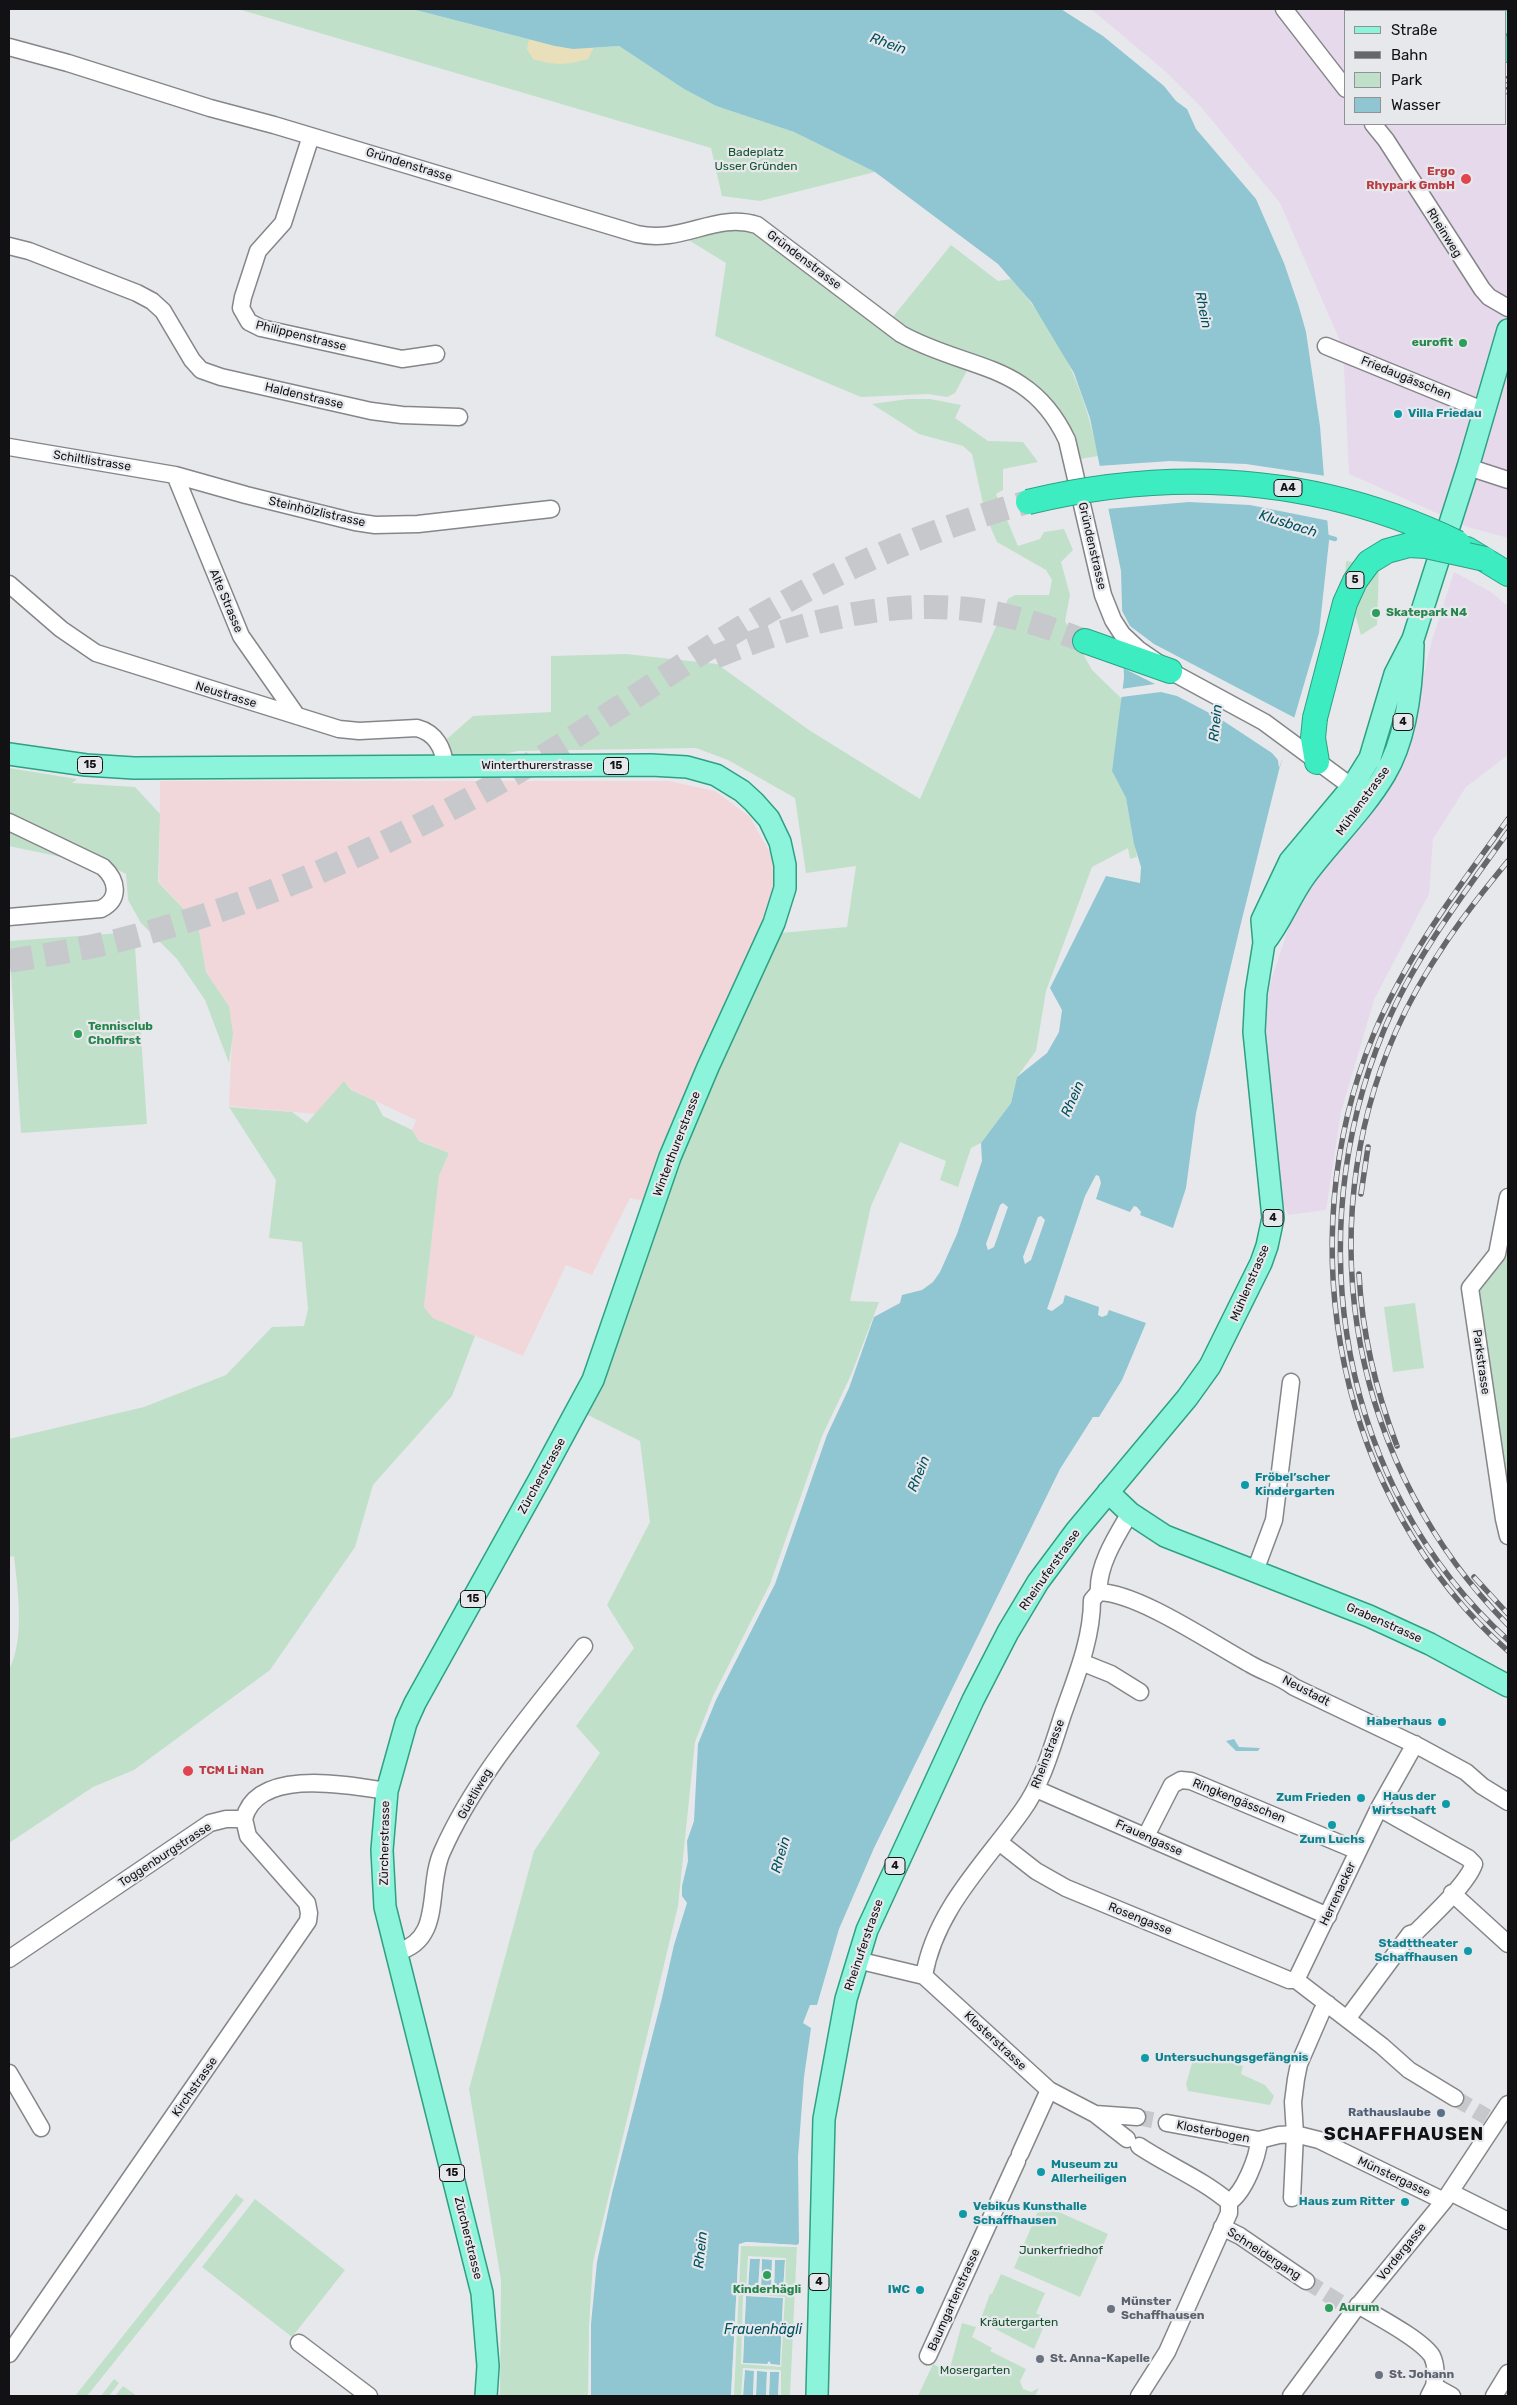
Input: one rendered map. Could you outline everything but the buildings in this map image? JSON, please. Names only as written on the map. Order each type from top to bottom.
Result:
[{"type":"highway","name":"A4","points":[[1028,502],[1076,492],[1154,482],[1184,480],[1257,484],[1301,490],[1356,503],[1399,517],[1458,543],[1497,563]]},
{"type":"highway","name":"5","points":[[1317,762],[1313,738],[1315,718],[1345,604],[1360,572],[1369,562],[1387,551],[1409,545],[1426,546],[1497,563]]},
{"type":"highway","points":[[1088,643],[1170,671]]},
{"type":"main road","name":"Mühlenstrasse","points":[[1108,1492],[1187,1398],[1210,1366],[1231,1328],[1267,1246],[1273,1218],[1273,1201],[1254,1032],[1256,993],[1264,943],[1262,920],[1290,861],[1360,792],[1395,674],[1413,639],[1468,467],[1508,330]]},
{"type":"main road","name":"Winterthurerstrasse","points":[[9,754],[86,765],[134,768],[651,765],[701,770],[729,782],[754,802],[769,819],[783,854],[784,888],[774,923],[708,1067],[670,1157],[606,1345],[593,1380],[575,1414]]},
{"type":"main road","name":"Zürcherstrasse","points":[[486,2396],[488,2366],[482,2294],[397,1952],[384,1891],[382,1850],[387,1791],[398,1748],[415,1703],[575,1414]]},
{"type":"main road","name":"Grabenstrasse","points":[[1108,1492],[1130,1513],[1165,1536],[1369,1616],[1430,1644],[1508,1686]]},
{"type":"main road","name":"Rheinuferstrasse","points":[[817,2396],[824,2119],[837,2040],[856,1960],[877,1905],[973,1700],[1008,1632],[1041,1577],[1108,1492]]},
{"type":"street","points":[[1284,9],[1344,86]]},
{"type":"street","name":"Gründenstrasse","points":[[9,47],[650,237],[666,237],[732,221],[744,221],[757,225],[910,340],[1001,373],[1021,383],[1037,396],[1059,423],[1067,440],[1099,581],[1113,620],[1127,640],[1170,671],[1240,707],[1360,792]]},
{"type":"street","name":"Rheinweg","points":[[1374,125],[1386,140],[1482,289],[1489,297],[1508,308]]},
{"type":"street","name":"Philippenstrasse","points":[[311,136],[283,223],[266,240],[253,265],[241,308],[249,322],[261,328],[402,359],[436,354]]},
{"type":"street","name":"Haldenstrasse","points":[[9,246],[137,293],[152,301],[163,311],[192,360],[201,370],[221,377],[370,411],[402,415],[459,417]]},
{"type":"street","name":"Friedaugässchen","points":[[1326,346],[1485,411]]},
{"type":"street","name":"Schiltlistrasse","points":[[9,448],[175,475]]},
{"type":"street","points":[[1468,467],[1508,480]]},
{"type":"street","name":"Steinhölzlistrasse","points":[[175,475],[255,498],[375,525],[418,524],[551,509]]},
{"type":"street","name":"Alte Strasse","points":[[175,475],[241,636],[297,716]]},
{"type":"street","name":"Neustrasse","points":[[9,584],[60,629],[96,653],[339,729],[359,731],[417,728],[425,730],[440,745],[444,754],[445,767]]},
{"type":"street","points":[[9,822],[103,867],[111,875],[116,887],[115,896],[109,905],[101,909],[9,917]]},
{"type":"street","name":"Parkstrasse","points":[[1508,1197],[1497,1254],[1470,1288],[1508,1536]]},
{"type":"street","points":[[1255,1571],[1274,1520],[1291,1382]]},
{"type":"street","name":"Rheinstrasse","points":[[924,1976],[930,1949],[944,1917],[1036,1789],[1081,1662],[1092,1614],[1092,1600],[1099,1592],[1098,1580],[1116,1536],[1130,1513]]},
{"type":"street","name":"Neustadt","points":[[1099,1592],[1110,1592],[1149,1607],[1255,1667],[1415,1744],[1466,1772],[1482,1786],[1508,1802]]},
{"type":"street","name":"Güetliweg","points":[[397,1952],[415,1946],[426,1932],[441,1854],[483,1776],[584,1646]]},
{"type":"street","points":[[1081,1662],[1111,1674],[1140,1692]]},
{"type":"street","name":"Herrenacker","points":[[1292,1980],[1328,1916],[1382,1803],[1415,1744]]},
{"type":"street","name":"Ringkengässchen","points":[[1146,1836],[1172,1786],[1180,1780],[1191,1781],[1358,1851]]},
{"type":"street","points":[[244,1819],[248,1806],[254,1800],[279,1788],[300,1783],[319,1782],[387,1791]]},
{"type":"street","name":"Frauengasse","points":[[1036,1789],[1268,1886],[1328,1916]]},
{"type":"street","points":[[1352,2023],[1410,1934],[1416,1932],[1456,1896],[1472,1871],[1481,1867],[1382,1803]]},
{"type":"street","name":"Toggenburgstrasse","points":[[9,1959],[210,1823],[226,1819],[244,1819]]},
{"type":"street","name":"Kirchstrasse","points":[[9,2354],[308,1921],[307,1903],[252,1841],[244,1819]]},
{"type":"street","name":"Rosengasse","points":[[999,1842],[1036,1871],[1066,1888],[1292,1980]]},
{"type":"street","points":[[1456,1896],[1508,1944]]},
{"type":"street","name":"Klosterstrasse","points":[[856,1960],[924,1976],[1049,2090],[1095,2114],[1133,2143],[1176,2169],[1212,2187],[1229,2202]]},
{"type":"street","points":[[1292,1980],[1328,2004],[1409,2070],[1455,2098]]},
{"type":"street","points":[[1292,2198],[1295,2134],[1293,2102],[1299,2064],[1322,2011],[1328,2004]]},
{"type":"street","points":[[9,2073],[41,2128]]},
{"type":"street","name":"Baumgartenstrasse","points":[[928,2356],[1049,2090]]},
{"type":"street","name":"Vordergasse","points":[[1290,2396],[1351,2307],[1447,2196],[1492,2119],[1508,2104]]},
{"type":"street","points":[[1095,2114],[1138,2117]]},
{"type":"street","name":"Klosterbogen","points":[[1167,2123],[1259,2140]]},
{"type":"street","name":"Münstergasse","points":[[1259,2140],[1279,2135],[1295,2134],[1319,2140],[1336,2150],[1508,2221]]},
{"type":"street","points":[[1139,2396],[1167,2352],[1229,2213],[1229,2202],[1240,2193],[1258,2149],[1259,2140]]},
{"type":"street","name":"Schneidergang","points":[[1222,2227],[1247,2241],[1306,2281]]},
{"type":"street","points":[[1351,2307],[1418,2343],[1432,2356],[1437,2373],[1431,2391],[1452,2396]]},
{"type":"street","points":[[299,2343],[369,2396]]},
{"type":"street","points":[[1494,2396],[1508,2373]]},
{"type":"shaded area","points":[[1091,9],[1374,9],[1376,10],[1344,10],[1344,125],[1505,125],[1508,129],[1508,538],[1468,527],[1349,474],[1343,348],[1280,203],[1201,107],[1165,71]]},
{"type":"shaded area","points":[[1454,572],[1491,592],[1508,606],[1508,755],[1466,787],[1433,839],[1429,894],[1374,1000],[1341,1112],[1326,1210],[1288,1215],[1277,1188],[1259,1052],[1271,981],[1296,905],[1374,810],[1403,763],[1432,640]]},
{"type":"shaded area","points":[[160,781],[669,781],[715,791],[750,817],[786,876],[654,1203],[630,1198],[592,1275],[566,1265],[523,1356],[433,1318],[424,1307],[439,1176],[449,1153],[419,1140],[412,1130],[416,1120],[352,1090],[344,1081],[329,1099],[326,1115],[229,1106],[232,1034],[229,1006],[206,972],[198,924],[159,882]]},
{"type":"green space","name":"Badeplatz Usser Gründen","points":[[238,9],[412,9],[555,46],[573,49],[619,46],[684,89],[716,106],[794,132],[875,172],[760,201],[722,196],[711,148]]},
{"type":"green space","points":[[727,228],[758,233],[891,335],[969,367],[955,393],[947,397],[928,394],[861,397],[715,336],[726,263],[687,239]]},
{"type":"green space","points":[[951,245],[998,281],[1011,279],[1043,319],[1056,340],[1077,383],[1098,456],[1080,459],[1071,429],[1055,404],[1036,385],[1014,371],[941,343],[916,332],[892,318]]},
{"type":"green space","points":[[908,399],[930,399],[961,405],[955,418],[988,441],[1023,442],[1038,462],[1003,469],[1003,490],[996,494],[1018,546],[1040,539],[1044,532],[1064,529],[1073,550],[1061,562],[1070,595],[1065,621],[1092,670],[1123,700],[1112,771],[1126,798],[1137,857],[1130,859],[1128,848],[1092,867],[1046,991],[1036,1051],[1017,1077],[1011,1103],[981,1143],[971,1148],[958,1187],[940,1180],[946,1161],[900,1142],[871,1206],[850,1301],[879,1302],[851,1375],[822,1436],[770,1584],[713,1696],[695,1742],[678,1906],[593,2262],[589,2327],[588,2396],[500,2396],[501,2280],[469,2089],[534,1851],[600,1753],[576,1726],[634,1648],[607,1605],[650,1522],[640,1441],[578,1410],[769,934],[847,927],[856,866],[806,873],[795,798],[728,760],[696,748],[518,751],[445,767],[440,745],[473,716],[551,712],[551,656],[626,654],[717,664],[809,730],[920,799],[1008,599],[1015,595],[1049,595],[1052,580],[1046,570],[997,542],[986,517],[972,454],[963,446],[919,434],[872,404]]},
{"type":"green space","points":[[1346,561],[1379,566],[1377,625],[1361,635],[1345,580]]},
{"type":"green space","points":[[9,768],[77,779],[72,783],[135,787],[160,814],[158,882],[198,924],[206,972],[229,1006],[233,1034],[229,1063],[205,1000],[177,959],[141,923],[128,900],[126,874],[9,815]]},
{"type":"green space","points":[[9,827],[80,861],[9,846]]},
{"type":"green space","name":"Tennisclub Cholfirst","points":[[134,932],[147,1124],[21,1133],[9,941]]},
{"type":"green space","points":[[344,1081],[351,1090],[375,1101],[383,1116],[412,1130],[419,1141],[449,1153],[439,1176],[424,1307],[433,1318],[475,1336],[452,1396],[373,1485],[355,1547],[270,1670],[134,1770],[93,1787],[9,1843],[9,1670],[17,1644],[19,1614],[14,1556],[9,1557],[9,1439],[144,1407],[226,1375],[272,1327],[304,1326],[308,1309],[302,1242],[269,1238],[276,1180],[229,1107],[292,1112],[307,1123]]},
{"type":"green space","points":[[1508,1224],[1508,1506],[1475,1290]]},
{"type":"green space","points":[[1415,1303],[1424,1368],[1393,1372],[1384,1307]]},
{"type":"green space","points":[[1195,2053],[1243,2066],[1241,2074],[1265,2085],[1274,2096],[1270,2105],[1188,2091],[1186,2084]]},
{"type":"green space","points":[[236,2194],[244,2200],[87,2396],[75,2396]]},
{"type":"green space","points":[[255,2199],[345,2270],[292,2337],[202,2267]]},
{"type":"green space","name":"Junkerfriedhof","points":[[1041,2204],[1108,2234],[1080,2297],[1014,2268]]},
{"type":"green space","points":[[739,2244],[797,2245],[790,2396],[731,2396]]},
{"type":"green space","name":"Kräutergarten","points":[[1001,2274],[1045,2293],[1036,2313],[1047,2319],[1034,2349],[980,2321],[990,2294],[992,2294]]},
{"type":"green space","name":"Mosergarten","points":[[962,2323],[976,2327],[972,2337],[992,2348],[990,2351],[1026,2369],[1020,2381],[1023,2389],[1031,2392],[1039,2388],[1035,2396],[918,2396],[933,2364],[949,2372]]},
{"type":"green space","points":[[114,2379],[119,2383],[109,2396],[101,2396]]},
{"type":"green space","points":[[123,2386],[137,2396],[115,2396]]},
{"type":"sand","points":[[529,39],[573,49],[594,47],[588,59],[573,63],[554,64],[533,59],[527,49]]},
{"type":"water","name":"Rhein","points":[[412,9],[1061,9],[1103,36],[1164,86],[1176,101],[1187,109],[1196,129],[1256,199],[1284,263],[1306,332],[1320,426],[1329,541],[1319,633],[1279,770],[1240,927],[1196,1113],[1186,1188],[1173,1228],[1140,1215],[1141,1212],[1137,1207],[1134,1206],[1130,1212],[1096,1199],[1101,1183],[1099,1176],[1096,1175],[1085,1196],[1047,1309],[1052,1311],[1063,1303],[1065,1295],[1099,1307],[1098,1315],[1102,1317],[1107,1315],[1109,1310],[1146,1323],[1122,1380],[1099,1417],[1093,1417],[1060,1469],[874,1848],[839,1929],[817,2005],[810,2005],[803,2023],[811,2028],[804,2077],[798,2157],[799,2243],[797,2245],[746,2242],[739,2244],[731,2396],[591,2396],[591,2324],[597,2262],[612,2193],[674,1945],[687,1903],[682,1896],[682,1886],[688,1861],[687,1841],[694,1821],[698,1744],[716,1700],[775,1584],[827,1435],[849,1388],[874,1317],[900,1303],[902,1295],[922,1290],[933,1282],[940,1272],[957,1234],[982,1161],[981,1143],[1011,1103],[1017,1077],[1047,1053],[1059,1032],[1062,1010],[1050,988],[1106,876],[1140,883],[1141,867],[1134,844],[1126,798],[1112,771],[1124,678],[1121,571],[1090,418],[1074,373],[1032,303],[998,264],[875,172],[794,132],[716,106],[684,89],[619,46],[573,49]],"holes":[[[1003,1203],[1008,1207],[994,1247],[988,1250],[986,1244],[1000,1205]],[[1041,1216],[1045,1220],[1031,1260],[1025,1264],[1023,1257],[1038,1217]]]},
{"type":"water","points":[[1234,1739],[1239,1747],[1260,1748],[1258,1751],[1236,1751],[1226,1741]]},
{"type":"water","name":"Kinderhägli","points":[[750,2258],[760,2259],[758,2290],[748,2289]]},
{"type":"water","name":"Kinderhägli","points":[[762,2259],[772,2259],[771,2290],[761,2290]]},
{"type":"water","name":"Kinderhägli","points":[[775,2259],[785,2260],[783,2291],[774,2291]]},
{"type":"water","name":"Frauenhägli","points":[[746,2296],[783,2298],[780,2365],[770,2364],[769,2361],[768,2364],[743,2363]]},
{"type":"water","points":[[745,2370],[754,2371],[753,2396],[743,2396]]},
{"type":"water","points":[[757,2371],[767,2371],[766,2396],[756,2396]]},
{"type":"water","points":[[770,2371],[780,2372],[778,2396],[769,2396]]},
{"type":"pier","points":[[1170,461],[1246,464],[1326,476],[1330,521],[1250,505],[1189,502],[1106,509],[1098,466]]},
{"type":"pier","points":[[1120,607],[1130,626],[1154,644],[1297,719],[1279,768],[1278,760],[1272,753],[1219,718],[1177,696],[1161,692],[1121,697],[1121,689],[1155,684],[1121,667]]},
{"type":"pier","points":[[745,2242],[797,2245],[797,2247],[741,2246],[734,2396],[731,2396],[739,2244],[745,2244]]},
{"type":"pier","points":[[748,2256],[786,2258],[785,2293],[746,2291]],"holes":[[[750,2259],[760,2259],[758,2290],[748,2289]],[[762,2259],[772,2260],[771,2290],[761,2290]],[[775,2260],[785,2260],[783,2291],[774,2290]]]},
{"type":"pier","points":[[746,2294],[785,2297],[781,2367],[741,2364],[743,2296]],"holes":[[[746,2296],[783,2298],[780,2365],[771,2364],[769,2361],[767,2364],[743,2363]]]},
{"type":"pier","points":[[743,2368],[781,2370],[781,2396],[778,2396],[779,2372],[770,2372],[769,2396],[766,2396],[767,2372],[757,2371],[756,2396],[753,2396],[754,2371],[745,2370],[743,2396],[741,2396]]},
{"type":"waterway","name":"Klusbach","points":[[1324,536],[1335,539]]},
{"type":"tunnel","points":[[9,961],[91,947],[204,916],[303,879],[351,858],[445,812],[523,769],[739,629],[808,589],[915,540],[990,513],[1028,502]]},
{"type":"tunnel","points":[[715,657],[810,624],[842,616],[908,608],[942,607],[990,612],[1032,622],[1085,641]]},
{"type":"tunnel","points":[[1455,2098],[1487,2117]]},
{"type":"tunnel","points":[[1137,2117],[1167,2123]]},
{"type":"tunnel","points":[[1306,2281],[1341,2303]]},
{"type":"railway","points":[[1508,819],[1417,950],[1386,1007],[1373,1036],[1347,1116],[1334,1199],[1333,1282],[1344,1365],[1368,1445],[1403,1521],[1450,1590],[1508,1651]]},
{"type":"railway","points":[[1508,832],[1440,928],[1396,1003],[1384,1030],[1358,1109],[1343,1191],[1341,1273],[1350,1355],[1372,1435],[1405,1510],[1451,1579],[1508,1640]]},
{"type":"railway","points":[[1508,861],[1446,942],[1419,985],[1396,1031],[1369,1108],[1354,1187],[1351,1267],[1360,1345],[1381,1422],[1413,1495],[1455,1563],[1508,1625]]},
{"type":"railway","points":[[1361,1194],[1368,1147]]},
{"type":"railway","points":[[1359,1274],[1363,1318],[1371,1362],[1397,1446]]},
{"type":"railway","points":[[1474,1577],[1508,1614]]},
{"type":"place","name":"Ergo Rhypark GmbH","points":[[1466,179]]},
{"type":"place","name":"eurofit","points":[[1463,343]]},
{"type":"place","name":"Villa Friedau","points":[[1398,414]]},
{"type":"place","name":"Skatepark N4","points":[[1376,613]]},
{"type":"place","name":"Tennisclub Cholfirst","points":[[78,1034]]},
{"type":"place","name":"Fröbel’scher Kindergarten","points":[[1245,1485]]},
{"type":"place","name":"Haberhaus","points":[[1442,1722]]},
{"type":"place","name":"TCM Li Nan","points":[[188,1771]]},
{"type":"place","name":"Zum Frieden","points":[[1361,1798]]},
{"type":"place","name":"Haus der Wirtschaft","points":[[1446,1804]]},
{"type":"place","name":"Zum Luchs","points":[[1332,1825]]},
{"type":"place","name":"Stadttheater Schaffhausen","points":[[1468,1951]]},
{"type":"place","name":"Untersuchungsgefängnis","points":[[1145,2058]]},
{"type":"place","name":"Rathauslaube","points":[[1441,2113]]},
{"type":"place","name":"Museum zu Allerheiligen","points":[[1041,2172]]},
{"type":"place","name":"Haus zum Ritter","points":[[1405,2202]]},
{"type":"place","name":"Vebikus Kunsthalle Schaffhausen","points":[[963,2214]]},
{"type":"place","name":"Kinderhägli","points":[[767,2275]]},
{"type":"place","name":"IWC","points":[[920,2290]]},
{"type":"place","name":"Aurum","points":[[1329,2308]]},
{"type":"place","name":"Münster Schaffhausen","points":[[1111,2309]]},
{"type":"place","name":"St. Anna-Kapelle","points":[[1040,2359]]},
{"type":"place","name":"St. Johann","points":[[1379,2375]]},
{"type":"district","name":"SCHAFFHAUSEN","points":[[1404,2135]]}]
